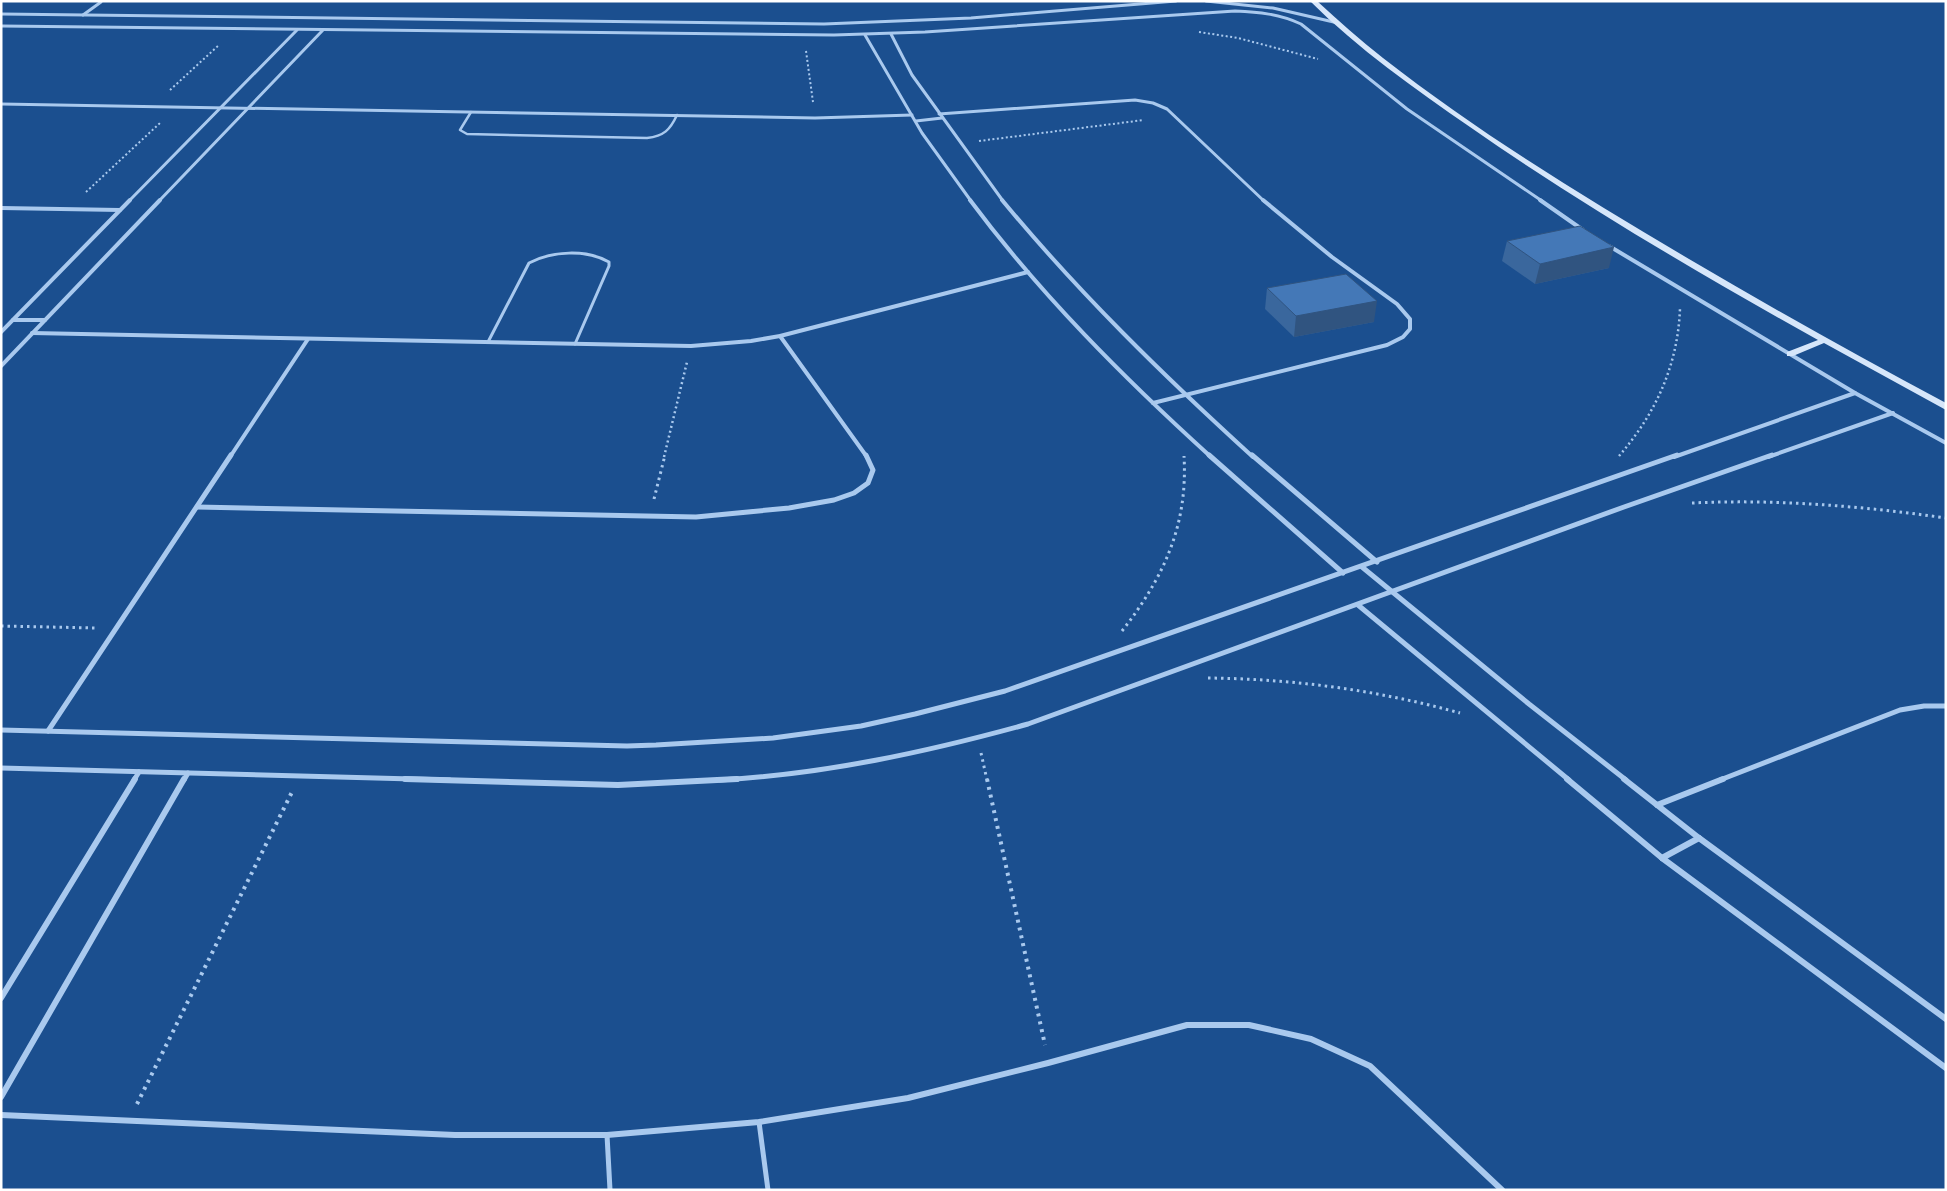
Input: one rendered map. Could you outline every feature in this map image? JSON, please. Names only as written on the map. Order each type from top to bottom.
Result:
[{"type":"street","points":[[1,14],[834,24],[971,18],[1176,1]]},
{"type":"street","points":[[1206,1],[1286,10],[1340,24]]},
{"type":"street","points":[[1313,1],[1381,59],[1439,103],[1532,166],[1629,227],[1823,341],[1946,407]]},
{"type":"street","points":[[83,15],[100,2]]},
{"type":"street","points":[[1,26],[803,36],[891,34],[1200,12],[1258,12],[1283,16],[1301,24],[1407,109],[1589,234]]},
{"type":"street","points":[[1,332],[297,30]]},
{"type":"street","points":[[1,366],[323,30]]},
{"type":"street","points":[[891,34],[907,68],[980,175],[1058,266],[1117,329],[1185,395],[1273,475],[1377,562]]},
{"type":"street","points":[[866,35],[912,115],[943,163],[981,215],[1028,272],[1086,335],[1153,403],[1241,485],[1343,573]]},
{"type":"street","points":[[916,121],[941,116],[1135,100],[1153,103],[1167,109],[1265,202],[1332,257],[1397,304],[1410,319],[1410,329],[1403,337],[1387,345],[1153,403]]},
{"type":"street","points":[[1,104],[815,118],[912,115]]},
{"type":"street","points":[[1,208],[120,210]]},
{"type":"street","points":[[1606,244],[1680,290],[1946,443]]},
{"type":"street","points":[[32,334],[721,345],[780,336],[1028,272]]},
{"type":"street","points":[[13,320],[45,320]]},
{"type":"street","points":[[196,507],[696,517],[789,508],[834,500],[854,494],[868,483],[873,470],[868,458],[780,336]]},
{"type":"street","points":[[48,731],[308,339]]},
{"type":"street","points":[[1790,354],[1823,341]]},
{"type":"street","points":[[1,359],[8,359]]},
{"type":"street","points":[[1,730],[626,746],[706,744],[784,737],[861,726],[935,710],[1005,691],[1377,562],[1855,392]]},
{"type":"street","points":[[1,768],[618,785],[704,782],[789,774],[872,762],[978,738],[1028,724],[1624,508],[1893,413]]},
{"type":"street","points":[[1362,567],[1521,698],[1699,838],[1946,1019]]},
{"type":"street","points":[[1358,605],[1662,858],[1946,1068]]},
{"type":"street","points":[[1657,805],[1900,710],[1924,706],[1946,706]]},
{"type":"street","points":[[1,998],[139,772]]},
{"type":"street","points":[[1,1097],[188,773]]},
{"type":"street","points":[[1662,858],[1699,838]]},
{"type":"street","points":[[1,1115],[455,1135],[607,1135],[759,1122],[908,1098],[1048,1063],[1187,1025],[1249,1025],[1311,1039],[1370,1066],[1502,1190]]},
{"type":"lane","points":[[471,112],[460,130],[467,134],[628,138],[654,137],[666,134],[670,131],[677,115]]},
{"type":"lane","points":[[488,342],[529,263],[555,254],[600,256],[609,262],[608,266],[575,344]]},
{"type":"lane","points":[[759,1122],[768,1190]]},
{"type":"lane","points":[[607,1135],[610,1190]]},
{"type":"path","points":[[151,107],[237,29]]},
{"type":"path","points":[[1192,30],[1264,44],[1324,61]]},
{"type":"path","points":[[803,36],[815,118]]},
{"type":"path","points":[[67,209],[176,107]]},
{"type":"path","points":[[960,144],[1174,116]]},
{"type":"path","points":[[1618,458],[1648,418],[1665,385],[1676,352],[1681,320],[1680,290]]},
{"type":"path","points":[[650,517],[690,346]]},
{"type":"path","points":[[1100,657],[1140,609],[1167,561],[1182,515],[1186,470],[1180,428]]},
{"type":"path","points":[[1690,503],[1796,503],[1888,510],[1946,518]]},
{"type":"path","points":[[1,626],[116,629]]},
{"type":"path","points":[[1200,679],[1282,679],[1355,688],[1429,704],[1466,715]]},
{"type":"path","points":[[978,738],[1048,1063]]},
{"type":"path","points":[[129,1121],[300,776]]},
{"type":"building","points":[[1580,226],[1614,247],[1540,264],[1507,241]]},
{"type":"building","points":[[1346,274],[1377,301],[1296,316],[1267,288]]}]
